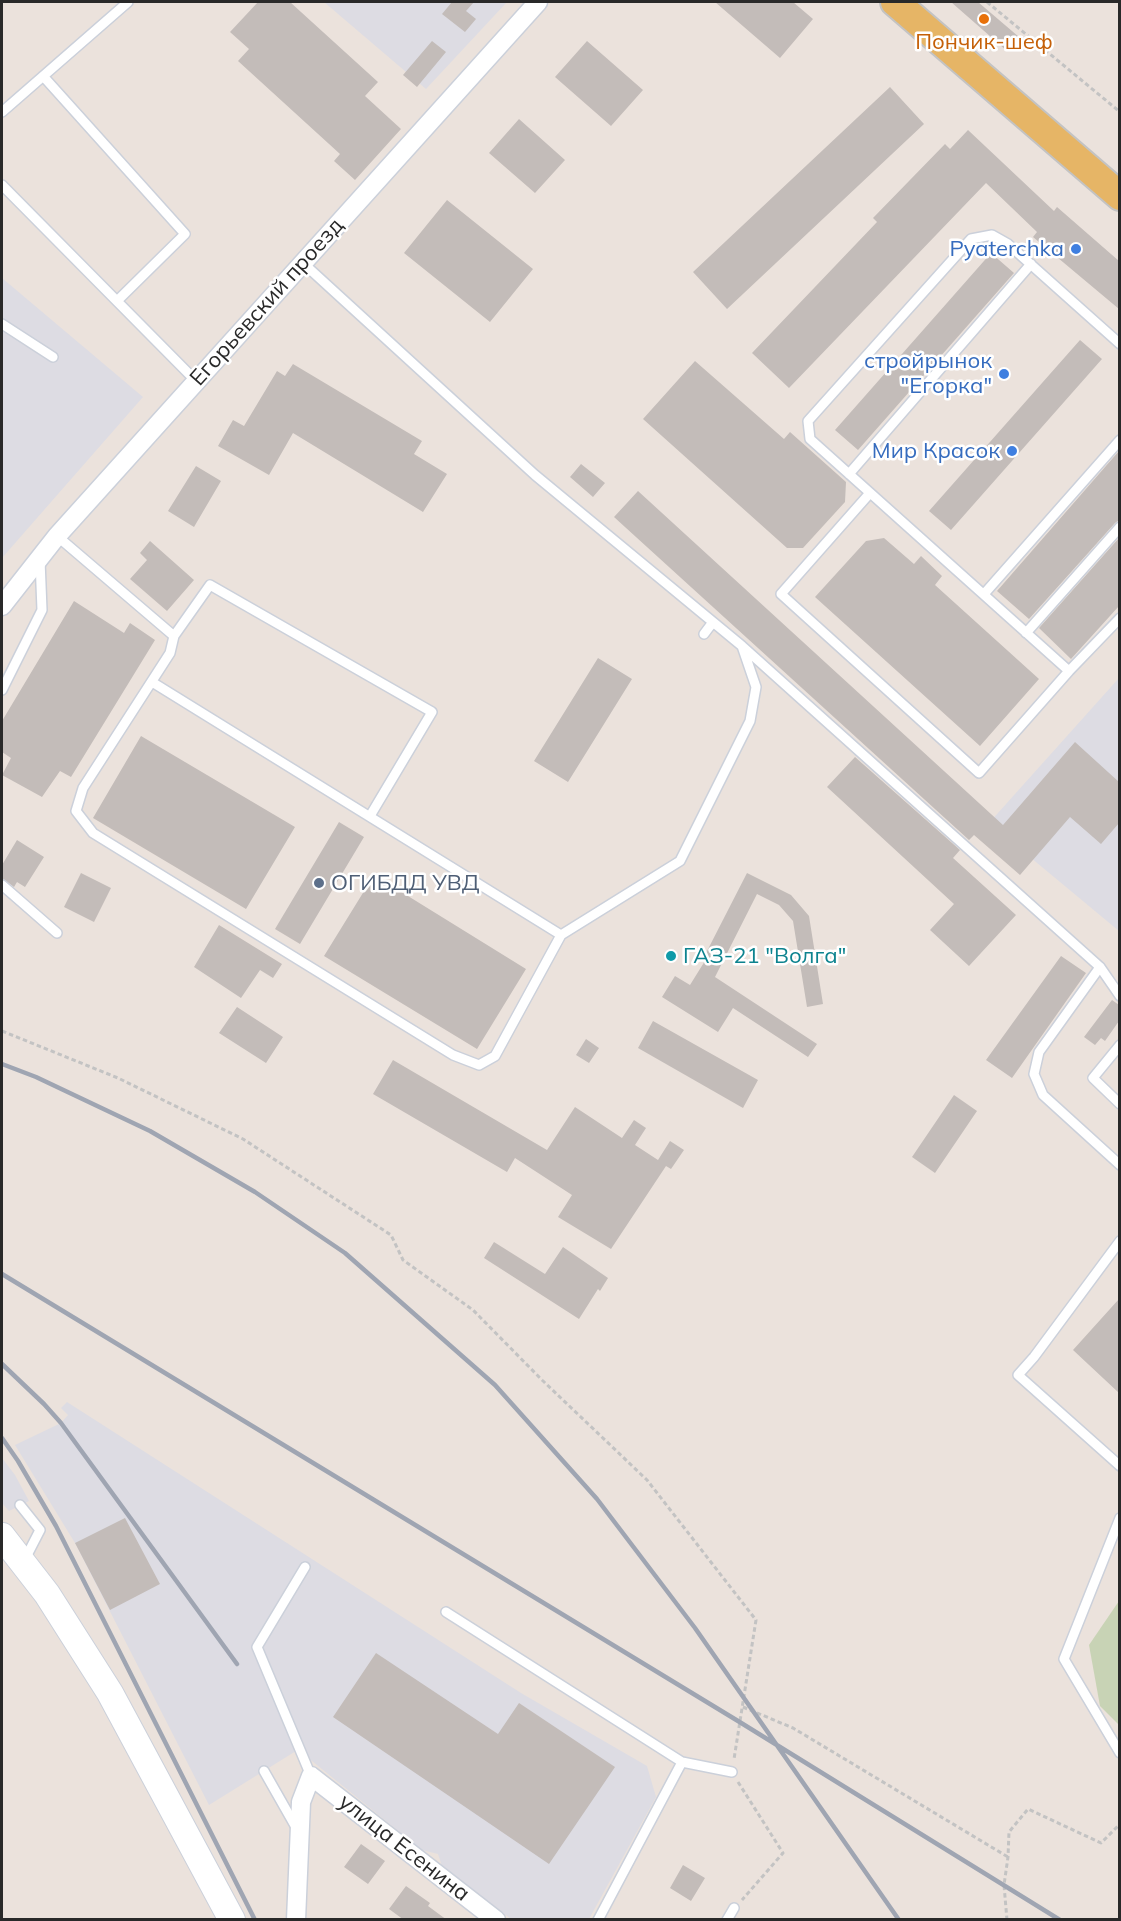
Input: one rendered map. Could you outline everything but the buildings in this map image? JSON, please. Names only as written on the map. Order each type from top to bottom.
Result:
[{"type":"main road","points":[[895,2],[1119,196]]},
{"type":"main road","points":[[2,1536],[48,1594],[110,1694],[232,1920]]},
{"type":"street","name":"Егорьевский проезд","points":[[2,606],[57,536],[195,380],[538,2]]},
{"type":"street","points":[[296,1920],[301,1802],[311,1776]]},
{"type":"street","name":"улица Есенина","points":[[311,1776],[496,1920]]},
{"type":"lane","points":[[2,112],[128,2]]},
{"type":"lane","points":[[43,76],[185,234],[117,301]]},
{"type":"lane","points":[[2,185],[195,380]]},
{"type":"lane","points":[[1070,672],[810,439],[808,421],[971,239],[992,235],[1008,244],[1119,344]]},
{"type":"lane","points":[[303,263],[535,475],[742,646],[1100,967],[1119,996]]},
{"type":"lane","points":[[849,474],[1031,264]]},
{"type":"lane","points":[[2,324],[53,357]]},
{"type":"lane","points":[[984,594],[1119,440]]},
{"type":"lane","points":[[870,492],[781,594],[979,773],[1119,618]]},
{"type":"lane","points":[[1026,633],[1119,527]]},
{"type":"lane","points":[[57,536],[174,636]]},
{"type":"lane","points":[[2,690],[42,610],[40,558]]},
{"type":"lane","points":[[370,816],[432,712],[210,585],[174,636],[170,653],[83,788],[76,811],[93,833],[453,1055],[479,1065],[495,1056],[561,935],[680,861],[750,721],[756,687],[742,646]]},
{"type":"lane","points":[[704,634],[713,622]]},
{"type":"lane","points":[[152,682],[561,935]]},
{"type":"lane","points":[[2,885],[57,933]]},
{"type":"lane","points":[[1100,967],[1039,1052],[1034,1074],[1043,1095],[1119,1165]]},
{"type":"lane","points":[[1119,1045],[1094,1078],[1119,1104]]},
{"type":"lane","points":[[1119,1241],[1034,1357],[1018,1375],[1119,1466]]},
{"type":"lane","points":[[20,1505],[40,1530],[23,1563]]},
{"type":"lane","points":[[1119,1518],[1064,1659],[1119,1753]]},
{"type":"lane","points":[[304,1567],[257,1647],[311,1776]]},
{"type":"lane","points":[[446,1612],[682,1762],[732,1772]]},
{"type":"lane","points":[[598,1920],[682,1762]]},
{"type":"lane","points":[[264,1771],[300,1835]]},
{"type":"lane","points":[[727,1920],[734,1908]]},
{"type":"path","points":[[987,2],[1119,112]]},
{"type":"path","points":[[2,1031],[118,1078],[243,1140],[391,1234],[403,1260],[474,1310],[542,1380],[647,1480],[756,1620],[738,1721],[732,1772],[783,1853],[734,1908]]},
{"type":"path","points":[[742,1707],[793,1728],[1008,1857]]},
{"type":"path","points":[[1007,1920],[1004,1885],[1009,1832],[1028,1809],[1101,1843],[1119,1824]]},
{"type":"shaded area","points":[[324,2],[507,2],[426,89]]},
{"type":"shaded area","points":[[2,278],[143,397],[2,558]]},
{"type":"shaded area","points":[[1119,678],[1119,931],[989,823]]},
{"type":"shaded area","points":[[67,1402],[521,1693],[647,1766],[656,1797],[589,1919],[511,1919],[442,1866],[438,1854],[422,1850],[312,1761],[296,1751],[209,1805],[75,1543],[15,1445],[61,1423],[68,1415],[61,1408]]},
{"type":"shaded area","points":[[2,1458],[15,1475],[29,1501],[9,1511],[2,1503]]},
{"type":"green space","points":[[1119,1601],[1119,1725],[1100,1706],[1089,1645]]},
{"type":"railway","points":[[2,1064],[36,1077],[150,1131],[255,1192],[345,1253],[495,1385],[597,1499],[695,1628],[899,1920]]},
{"type":"railway","points":[[2,1274],[738,1721],[1060,1920]]},
{"type":"railway","points":[[2,1364],[61,1423],[237,1664]]},
{"type":"railway","points":[[2,1438],[56,1526],[255,1920]]},
{"type":"place","name":"Пончик-шеф","points":[[984,19]]},
{"type":"place","name":"Pyaterchka","points":[[1076,249]]},
{"type":"place","name":"стройрынок \"Егорка\"","points":[[1004,374]]},
{"type":"place","name":"Мир Красок","points":[[1012,451]]},
{"type":"place","name":"ОГИБДД УВД","points":[[319,883]]},
{"type":"place","name":"ГАЗ-21 \"Волга\"","points":[[671,956]]}]
